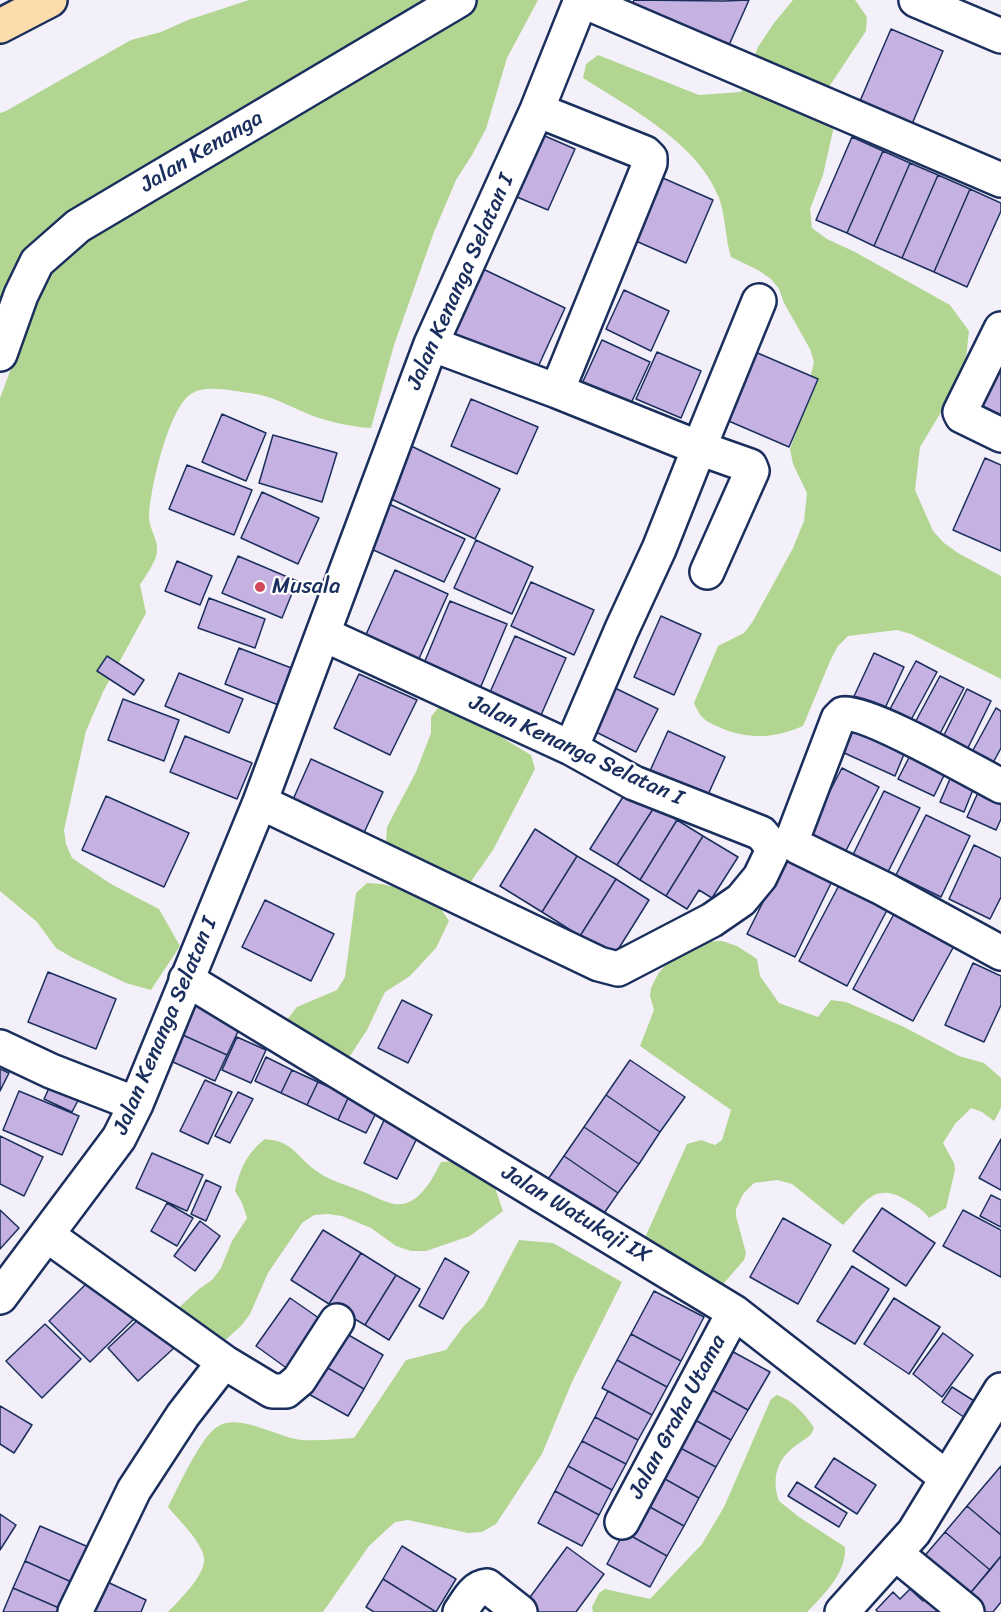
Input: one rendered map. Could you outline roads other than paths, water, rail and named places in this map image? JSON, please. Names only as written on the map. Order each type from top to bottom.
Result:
[{"type":"highway","points":[[0,26],[50,0]]},
{"type":"street","name":"Jalan Kenanga","points":[[0,354],[21,295],[37,262],[78,226],[459,0]]},
{"type":"street","points":[[581,0],[1001,180]]},
{"type":"street","name":"Jalan Kenanga Selatan I","points":[[0,1297],[119,1138],[136,1104],[260,802],[431,344],[537,110],[581,0]]},
{"type":"street","points":[[916,0],[1001,36]]},
{"type":"street","points":[[537,110],[645,153],[650,158],[650,163],[557,392]]},
{"type":"street","points":[[571,747],[659,549],[759,301]]},
{"type":"street","points":[[1001,329],[960,412],[962,416],[1001,435]]},
{"type":"street","points":[[431,344],[750,466],[752,471],[707,572]]},
{"type":"street","name":"Jalan Kenanga Selatan I","points":[[260,802],[599,964],[618,969],[712,920],[741,900],[760,877],[771,854],[770,844],[761,833],[634,783],[571,747],[323,634]]},
{"type":"street","points":[[1001,786],[920,742],[856,714],[843,714],[838,719],[792,840],[798,847],[884,889],[1001,953]]},
{"type":"street","name":"Jalan Watukaji IX","points":[[186,979],[734,1312],[947,1478]]},
{"type":"street","points":[[0,1047],[51,1071],[136,1104]]},
{"type":"street","points":[[47,1235],[224,1362],[272,1390],[286,1391],[299,1380],[337,1321]]},
{"type":"street","name":"Jalan Graha Utama","points":[[622,1522],[734,1312]]},
{"type":"street","points":[[75,1612],[134,1490],[183,1415],[224,1362]]},
{"type":"street","points":[[842,1612],[914,1532],[947,1478],[996,1410]]},
{"type":"street","points":[[895,1553],[967,1612]]},
{"type":"street","points":[[460,1612],[477,1590],[488,1586],[520,1612]]},
{"type":"place","name":"Musala","points":[[260,587]]}]
